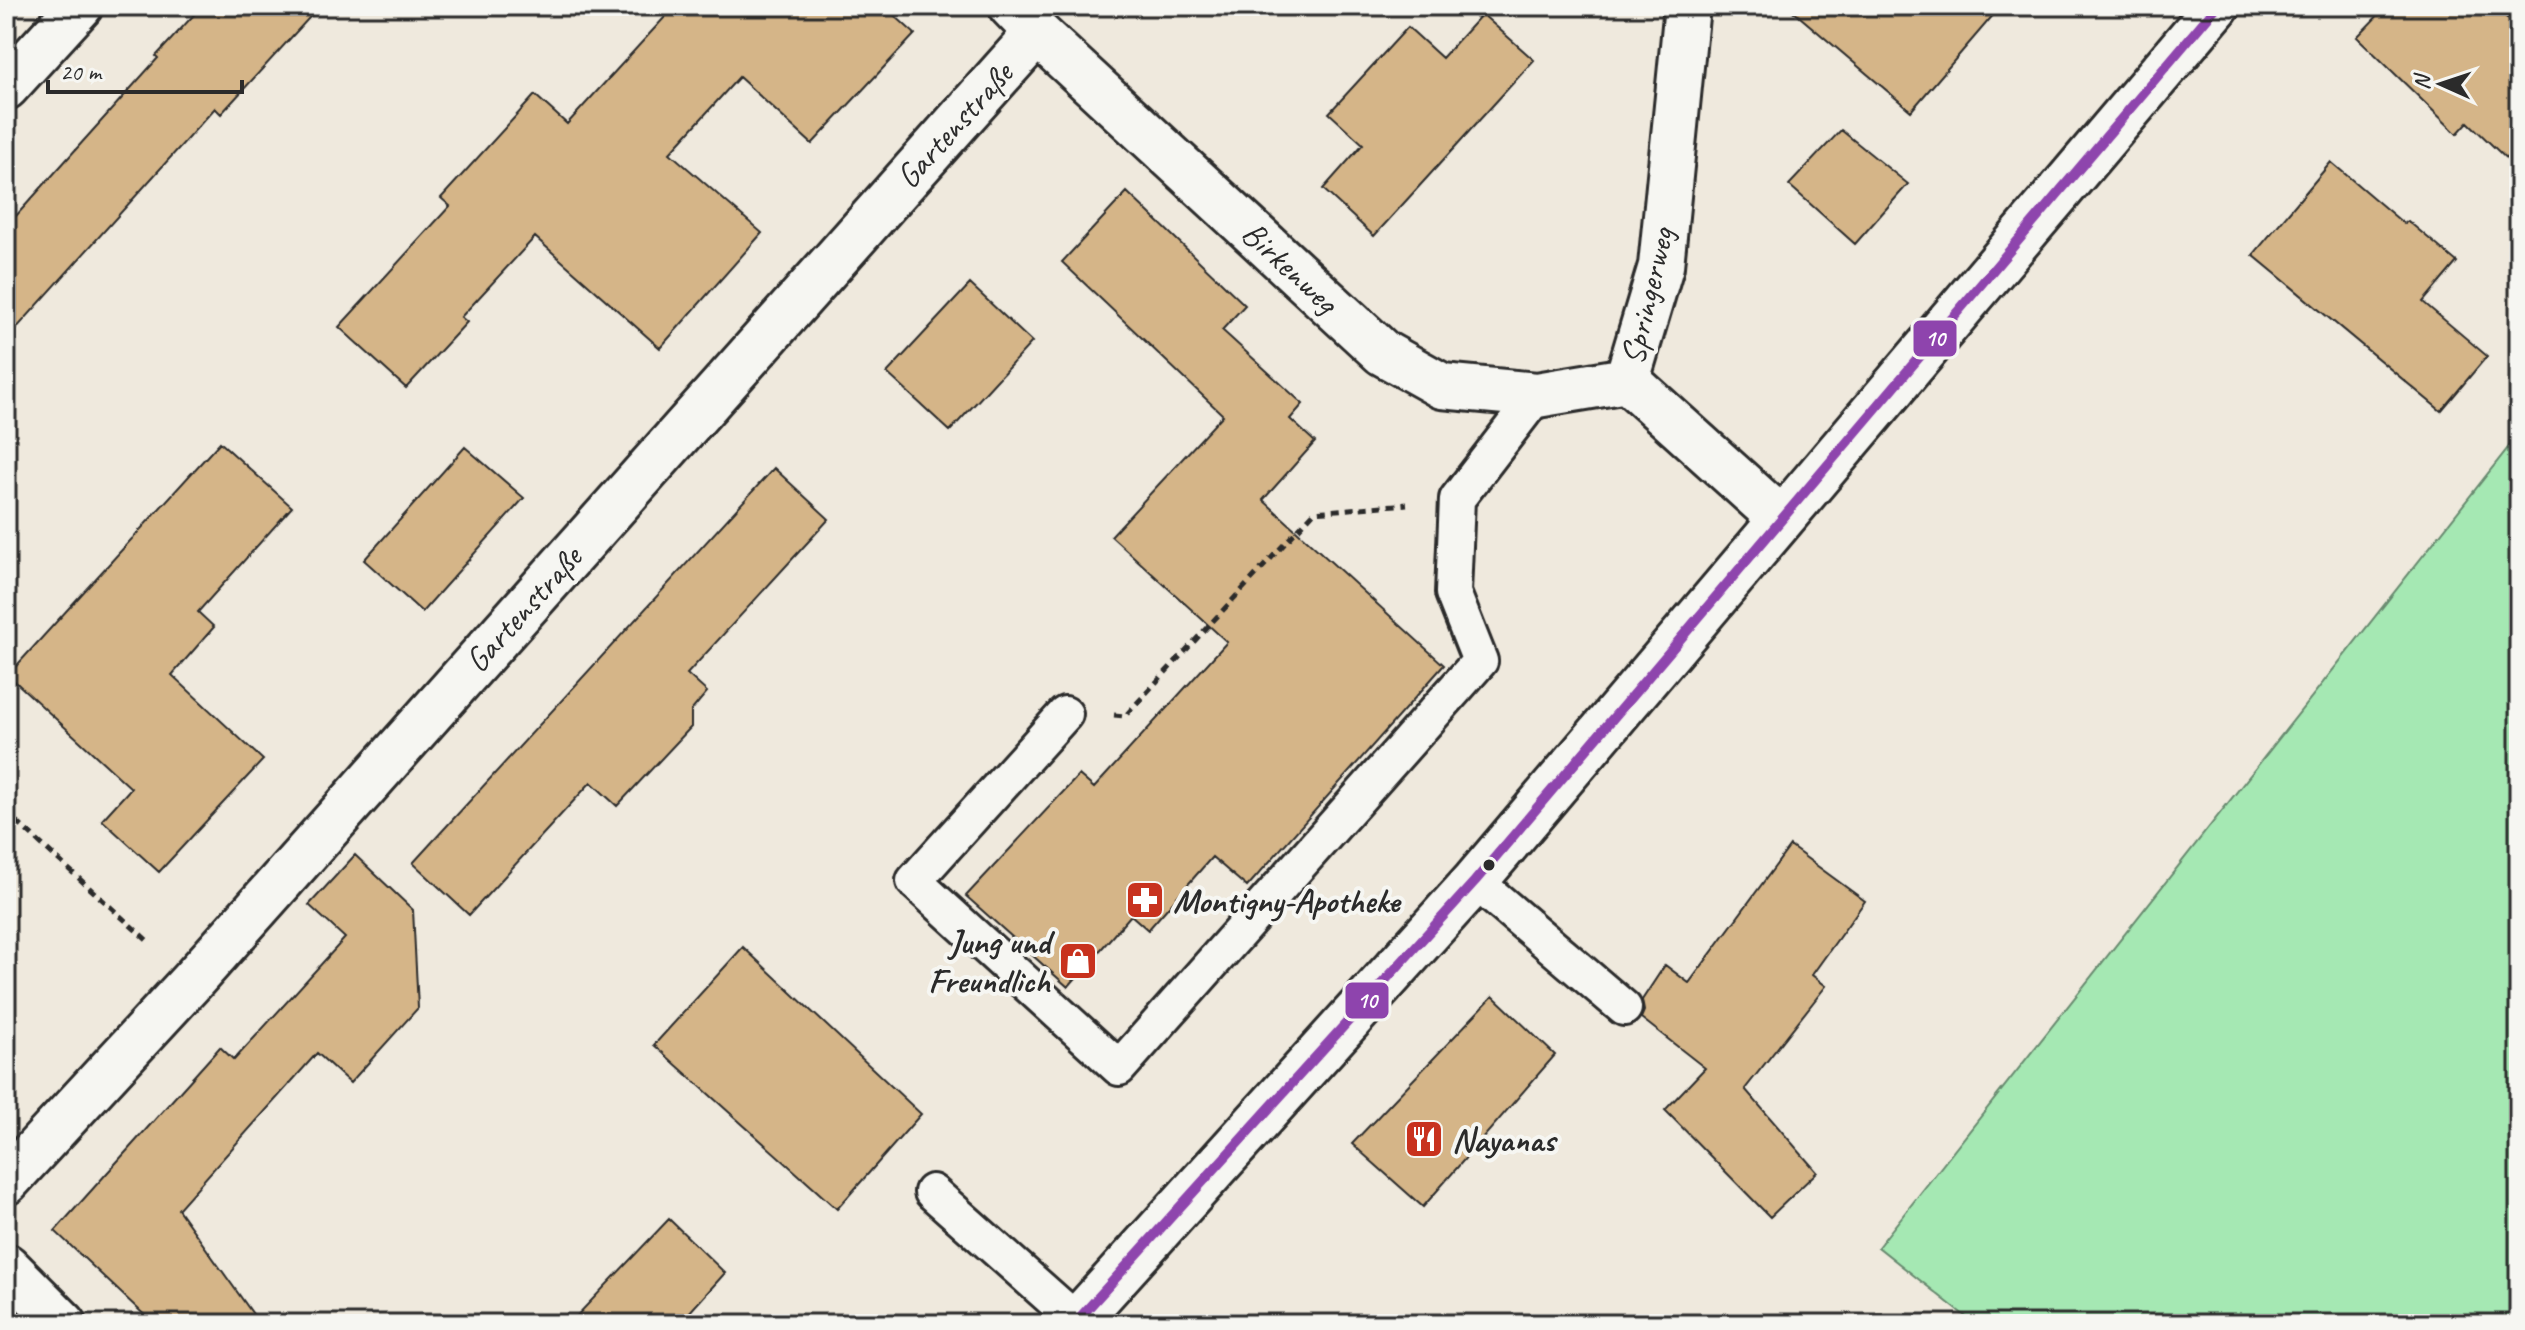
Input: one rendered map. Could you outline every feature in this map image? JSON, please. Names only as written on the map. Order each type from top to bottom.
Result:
[{"type":"street","points":[[6,87],[80,6]]},
{"type":"street","name":"Springerweg","points":[[1687,6],[1661,266],[1627,380],[1781,519]]},
{"type":"street","points":[[1078,1323],[1475,881],[2217,6]]},
{"type":"street","name":"Birkenweg","points":[[1024,20],[1383,353],[1442,386],[1537,395],[1627,380]]},
{"type":"street","name":"Gartenstraße","points":[[6,1182],[192,981],[1024,20]]},
{"type":"street","points":[[6,1266],[64,1324]]},
{"type":"lane","points":[[1065,714],[914,881],[1119,1068],[1480,661],[1453,593],[1457,499],[1537,395]]},
{"type":"lane","points":[[1475,881],[1624,1008]]},
{"type":"lane","points":[[932,1192],[1078,1323]]},
{"type":"path","points":[[1065,714],[1125,716],[1314,512],[1457,499]]},
{"type":"path","points":[[6,812],[192,981]]},
{"type":"green space","points":[[2519,434],[2519,1324],[1975,1324],[1878,1247]]},
{"type":"building","points":[[202,6],[320,6],[221,114],[215,108],[6,340],[6,227]]},
{"type":"building","points":[[675,6],[884,6],[915,34],[812,144],[739,77],[670,153],[762,233],[660,348],[535,237],[461,317],[467,322],[406,388],[339,327],[450,206],[441,198],[535,95],[567,124]]},
{"type":"building","points":[[1787,6],[2001,6],[1911,111]]},
{"type":"building","points":[[2387,6],[2495,6],[2519,30],[2519,171],[2468,122],[2457,134],[2357,37]]},
{"type":"building","points":[[1482,14],[1534,60],[1374,236],[1323,189],[1363,144],[1329,113],[1408,27],[1442,58]]},
{"type":"building","points":[[1841,130],[1908,184],[1855,244],[1789,185]]},
{"type":"building","points":[[2331,162],[2404,224],[2408,221],[2457,262],[2423,302],[2487,356],[2441,411],[2253,255]]},
{"type":"building","points":[[1127,192],[1245,305],[1222,330],[1303,404],[1290,419],[1315,442],[1263,500],[1444,665],[1247,887],[1212,857],[1148,930],[1131,915],[1068,987],[966,896],[1079,775],[1094,788],[1227,642],[1111,536],[1223,415],[1062,262]]},
{"type":"building","points":[[970,284],[1032,342],[950,431],[887,373]]},
{"type":"building","points":[[220,442],[292,507],[198,612],[214,627],[172,675],[263,760],[159,872],[102,820],[131,788],[8,675]]},
{"type":"building","points":[[465,447],[524,498],[422,612],[364,560]]},
{"type":"building","points":[[774,468],[829,519],[687,674],[707,692],[691,711],[691,727],[617,806],[591,782],[469,915],[413,863]]},
{"type":"building","points":[[1790,846],[1865,901],[1812,975],[1826,986],[1745,1089],[1817,1172],[1770,1217],[1665,1110],[1705,1068],[1641,1018],[1644,1011],[1642,1000],[1665,965],[1689,983]]},
{"type":"building","points":[[355,855],[413,910],[418,1008],[350,1083],[317,1053],[178,1209],[260,1324],[154,1324],[55,1231],[220,1047],[234,1060],[345,938],[309,905]]},
{"type":"building","points":[[743,947],[921,1114],[837,1209],[654,1045]]},
{"type":"building","points":[[1493,996],[1555,1055],[1423,1207],[1352,1144]]},
{"type":"building","points":[[669,1219],[725,1273],[679,1324],[569,1324]]},
{"type":"transit line","name":"10","points":[[1074,1324],[1475,881],[2217,6]]},
{"type":"place","name":"Montigny-Apotheke","points":[[1145,900]]},
{"type":"place","name":"Jung und Freundlich","points":[[1078,961]]},
{"type":"place","name":"Nayanas","points":[[1424,1139]]}]
